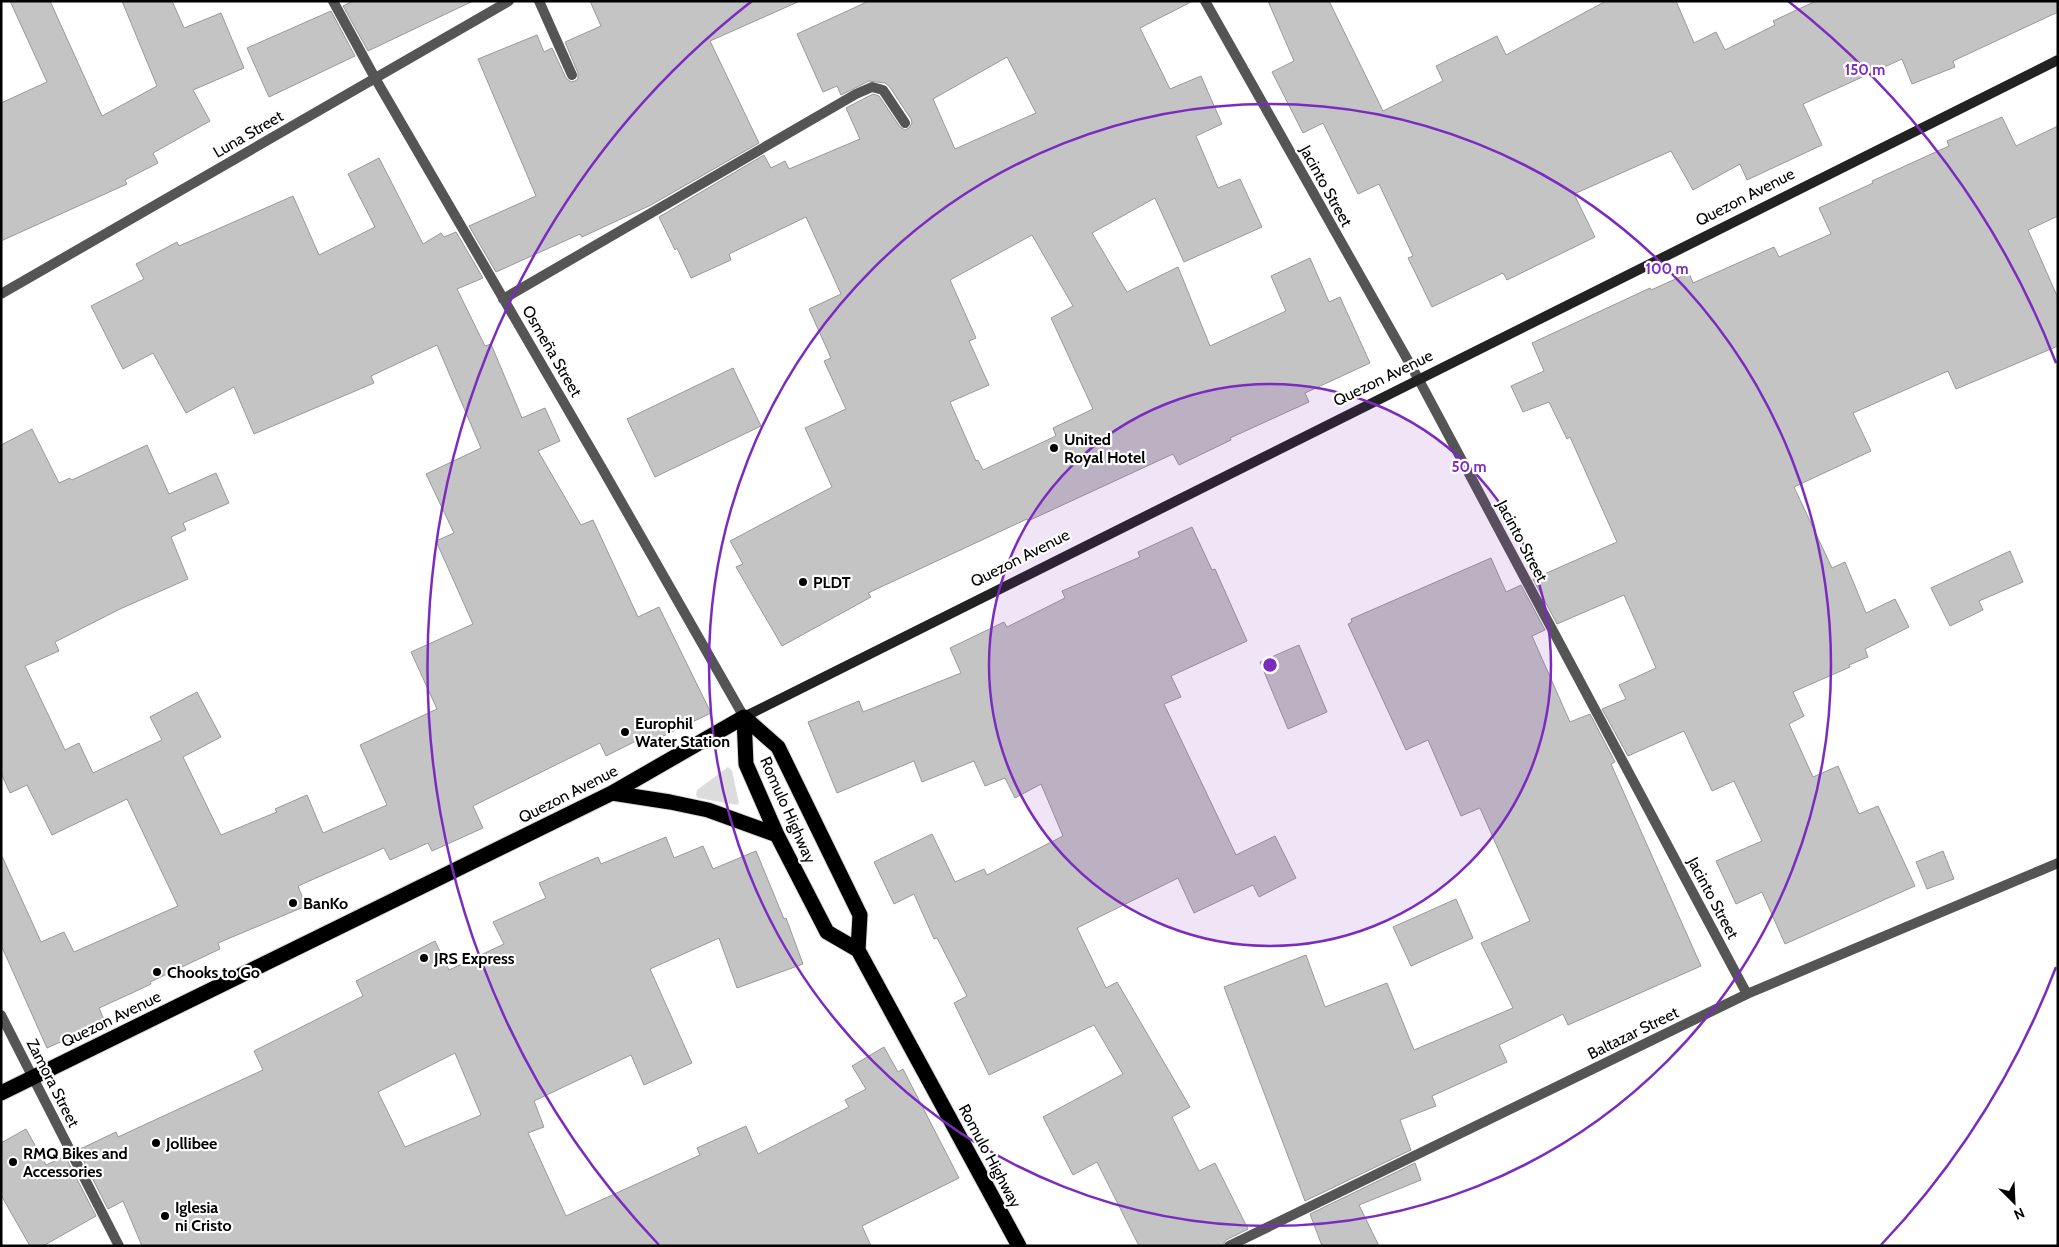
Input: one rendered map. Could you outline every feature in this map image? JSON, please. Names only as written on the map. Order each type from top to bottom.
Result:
[{"type":"highway","name":"Quezon Avenue","points":[[1,1093],[612,793],[744,717]]},
{"type":"highway","name":"Romulo Highway","points":[[744,717],[746,764],[777,836],[827,932],[858,950],[1019,1246]]},
{"type":"highway","name":"Romulo Highway","points":[[744,717],[778,747],[856,906],[860,915],[858,950]]},
{"type":"highway","points":[[612,793],[708,810],[777,836]]},
{"type":"street","name":"Osmeña Street","points":[[333,1],[375,78],[504,298],[744,717]]},
{"type":"street","name":"Luna Street","points":[[1,294],[509,1]]},
{"type":"street","points":[[539,1],[572,75]]},
{"type":"street","name":"Jacinto Street","points":[[1205,1],[1419,380],[1747,994]]},
{"type":"street","name":"Quezon Avenue","points":[[744,717],[2058,60]]},
{"type":"street","points":[[504,298],[856,94],[872,87],[883,90],[905,123]]},
{"type":"street","name":"Baltazar Street","points":[[1229,1246],[1747,994],[2058,863]]},
{"type":"street","name":"Zamora Street","points":[[1,1015],[119,1246]]},
{"type":"shaded area","points":[[728,767],[732,771],[739,803],[737,805],[698,798],[696,795],[697,790]]},
{"type":"building","points":[[10,1],[50,1],[102,116],[157,86],[122,1],[172,1],[184,28],[221,13],[244,68],[193,90],[210,121],[153,153],[158,163],[125,180],[127,184],[1,241],[1,103],[47,82]]},
{"type":"building","points":[[353,1],[473,1],[368,51],[343,6]]},
{"type":"building","points":[[590,1],[800,1],[710,41],[759,143],[651,205],[582,237],[580,234],[496,272],[469,226],[536,196],[478,59],[537,35],[544,52],[552,48],[566,78],[571,82],[575,81],[578,79],[578,73],[565,42],[601,26]]},
{"type":"building","points":[[869,1],[1193,1],[1140,28],[1170,89],[1201,76],[1222,124],[1196,136],[1218,188],[1240,179],[1262,227],[1184,262],[1155,198],[1092,233],[1127,292],[1178,267],[1210,346],[1286,311],[1271,276],[1310,258],[1329,302],[1340,297],[1370,363],[1305,393],[1309,402],[1230,438],[1231,440],[1179,465],[1173,454],[868,593],[871,597],[782,646],[736,567],[743,564],[730,541],[832,487],[805,428],[846,409],[824,361],[831,358],[809,309],[841,294],[806,217],[729,254],[731,260],[691,278],[677,248],[675,250],[659,217],[764,155],[771,168],[785,161],[789,169],[860,139],[846,108],[873,94],[879,96],[900,127],[905,130],[909,128],[912,123],[911,119],[885,83],[869,81],[841,95],[837,86],[823,92],[797,34]],"holes":[[[1007,57],[1036,113],[955,149],[933,99]],[[1032,235],[1073,306],[1051,318],[1093,409],[1053,428],[1056,436],[983,470],[978,460],[976,461],[950,402],[989,385],[969,341],[976,338],[950,280]]]},
{"type":"building","points":[[1268,1],[1329,1],[1383,111],[1443,81],[1436,66],[1497,36],[1506,55],[1606,1],[1676,1],[1694,43],[1716,32],[1725,50],[1775,25],[1773,21],[1816,1],[2058,1],[2058,12],[1953,61],[1955,67],[1912,84],[1902,59],[1803,104],[1822,145],[1747,180],[1740,164],[1693,190],[1671,151],[1574,194],[1595,237],[1507,280],[1503,273],[1432,307],[1408,258],[1413,256],[1379,184],[1358,194],[1323,123],[1303,133],[1272,72],[1294,61]]},
{"type":"building","points":[[331,11],[355,56],[269,97],[247,48]]},
{"type":"building","points":[[2002,117],[2016,146],[2058,126],[2058,216],[2028,230],[2058,298],[2058,346],[1956,389],[1948,371],[1853,413],[1871,451],[1794,487],[1832,568],[1845,562],[1866,613],[1895,599],[1909,627],[1865,649],[1868,657],[1793,692],[1804,716],[1789,724],[1813,777],[1838,766],[1859,814],[1878,806],[1915,886],[1785,944],[1762,892],[1736,904],[1716,861],[1762,841],[1734,781],[1712,791],[1684,731],[1628,756],[1602,709],[1626,699],[1619,685],[1656,668],[1624,595],[1557,624],[1533,579],[1617,542],[1570,437],[1567,439],[1549,402],[1523,412],[1511,386],[1544,371],[1532,343],[1650,288],[1651,290],[1689,273],[1693,283],[1774,247],[1779,257],[1831,234],[1819,208],[1873,183],[1872,181],[1949,146],[1947,141]]},
{"type":"building","points":[[379,158],[423,244],[441,233],[444,237],[456,232],[483,278],[457,289],[485,346],[491,344],[522,418],[545,408],[560,441],[538,451],[581,525],[593,520],[638,617],[659,607],[711,713],[653,741],[650,734],[606,756],[600,743],[473,806],[483,828],[432,851],[428,843],[390,860],[384,848],[298,886],[306,906],[218,943],[220,949],[99,1008],[105,1022],[47,1048],[1,945],[1,854],[41,942],[64,932],[74,952],[178,906],[127,799],[52,835],[27,785],[10,793],[1,773],[1,445],[32,429],[59,483],[70,478],[72,480],[147,445],[169,494],[216,473],[229,503],[183,523],[186,530],[171,537],[188,579],[120,609],[55,642],[59,651],[25,666],[65,750],[79,743],[93,773],[162,740],[150,717],[197,692],[221,737],[183,757],[221,835],[277,812],[275,809],[307,795],[323,833],[387,805],[360,745],[437,709],[411,652],[473,624],[436,541],[454,533],[426,474],[481,448],[437,345],[371,376],[374,383],[254,434],[234,387],[186,413],[153,353],[123,369],[91,306],[144,279],[136,264],[177,242],[179,246],[293,196],[319,255],[375,227],[348,174]]},
{"type":"building","points":[[733,368],[761,426],[655,477],[627,419]]},
{"type":"building","points":[[1192,527],[1212,570],[1215,569],[1247,641],[1171,676],[1181,697],[1164,704],[1236,855],[1275,836],[1296,878],[1259,897],[1253,885],[1194,913],[1178,878],[1077,928],[1106,988],[1117,982],[1190,1107],[1172,1117],[1199,1171],[1215,1163],[1248,1229],[1226,1240],[1222,1246],[1139,1246],[1097,1162],[1073,1175],[1043,1117],[1123,1074],[1094,1025],[989,1075],[954,1003],[967,996],[937,938],[934,939],[914,894],[894,904],[874,862],[932,834],[955,882],[984,869],[987,875],[1063,836],[1041,784],[1015,798],[1005,778],[985,786],[974,761],[922,782],[914,761],[837,793],[808,722],[859,701],[863,712],[961,673],[950,648],[1004,622],[1007,627],[1065,598],[1062,591],[1140,557],[1138,552]]},
{"type":"building","points":[[2010,551],[2023,582],[1979,601],[1983,610],[1950,626],[1931,588]]},
{"type":"building","points":[[1491,558],[1506,592],[1521,585],[1545,630],[1532,636],[1570,722],[1590,714],[1615,762],[1611,764],[1701,966],[1568,1025],[1563,1014],[1499,1045],[1507,1062],[1432,1096],[1436,1106],[1400,1120],[1411,1150],[1305,1201],[1224,987],[1306,955],[1325,1007],[1387,983],[1414,1050],[1513,1008],[1481,943],[1530,921],[1480,808],[1461,816],[1428,740],[1406,750],[1348,624],[1352,622],[1351,619]]},
{"type":"building","points":[[1299,645],[1327,712],[1288,729],[1260,662]]},
{"type":"building","points":[[666,837],[674,858],[703,846],[713,869],[756,851],[784,919],[786,918],[803,964],[737,988],[719,938],[650,969],[692,1063],[644,1085],[631,1055],[534,1101],[544,1127],[528,1133],[566,1216],[700,1155],[697,1148],[746,1126],[758,1154],[849,1107],[845,1100],[866,1089],[852,1066],[884,1047],[898,1072],[903,1069],[959,1178],[862,1226],[871,1246],[142,1246],[123,1201],[108,1209],[78,1150],[116,1132],[118,1137],[263,1070],[254,1051],[363,996],[356,981],[435,941],[449,970],[504,944],[493,922],[546,898],[539,883],[598,857],[601,864]],"holes":[[[455,1053],[481,1115],[405,1147],[378,1092]]]},
{"type":"building","points":[[1943,851],[1954,879],[1927,889],[1916,862]]},
{"type":"building","points":[[1456,899],[1473,938],[1411,966],[1393,927]]},
{"type":"building","points":[[26,1129],[46,1165],[65,1156],[96,1216],[43,1246],[30,1246],[1,1195],[1,1143]]},
{"type":"building","points":[[1415,1163],[1421,1180],[1359,1205],[1379,1246],[1322,1246],[1310,1214]]},
{"type":"place","name":"United Royal Hotel","points":[[1054,448]]},
{"type":"place","name":"PLDT","points":[[803,582]]},
{"type":"place","name":"Europhil Water Station","points":[[625,732]]},
{"type":"place","name":"BanKo","points":[[293,903]]},
{"type":"place","name":"JRS Express","points":[[424,958]]},
{"type":"place","name":"Chooks to Go","points":[[157,972]]},
{"type":"place","name":"Jollibee","points":[[156,1143]]},
{"type":"place","name":"RMQ Bikes and Accessories","points":[[13,1162]]},
{"type":"place","name":"Iglesia ni Cristo","points":[[165,1216]]}]
